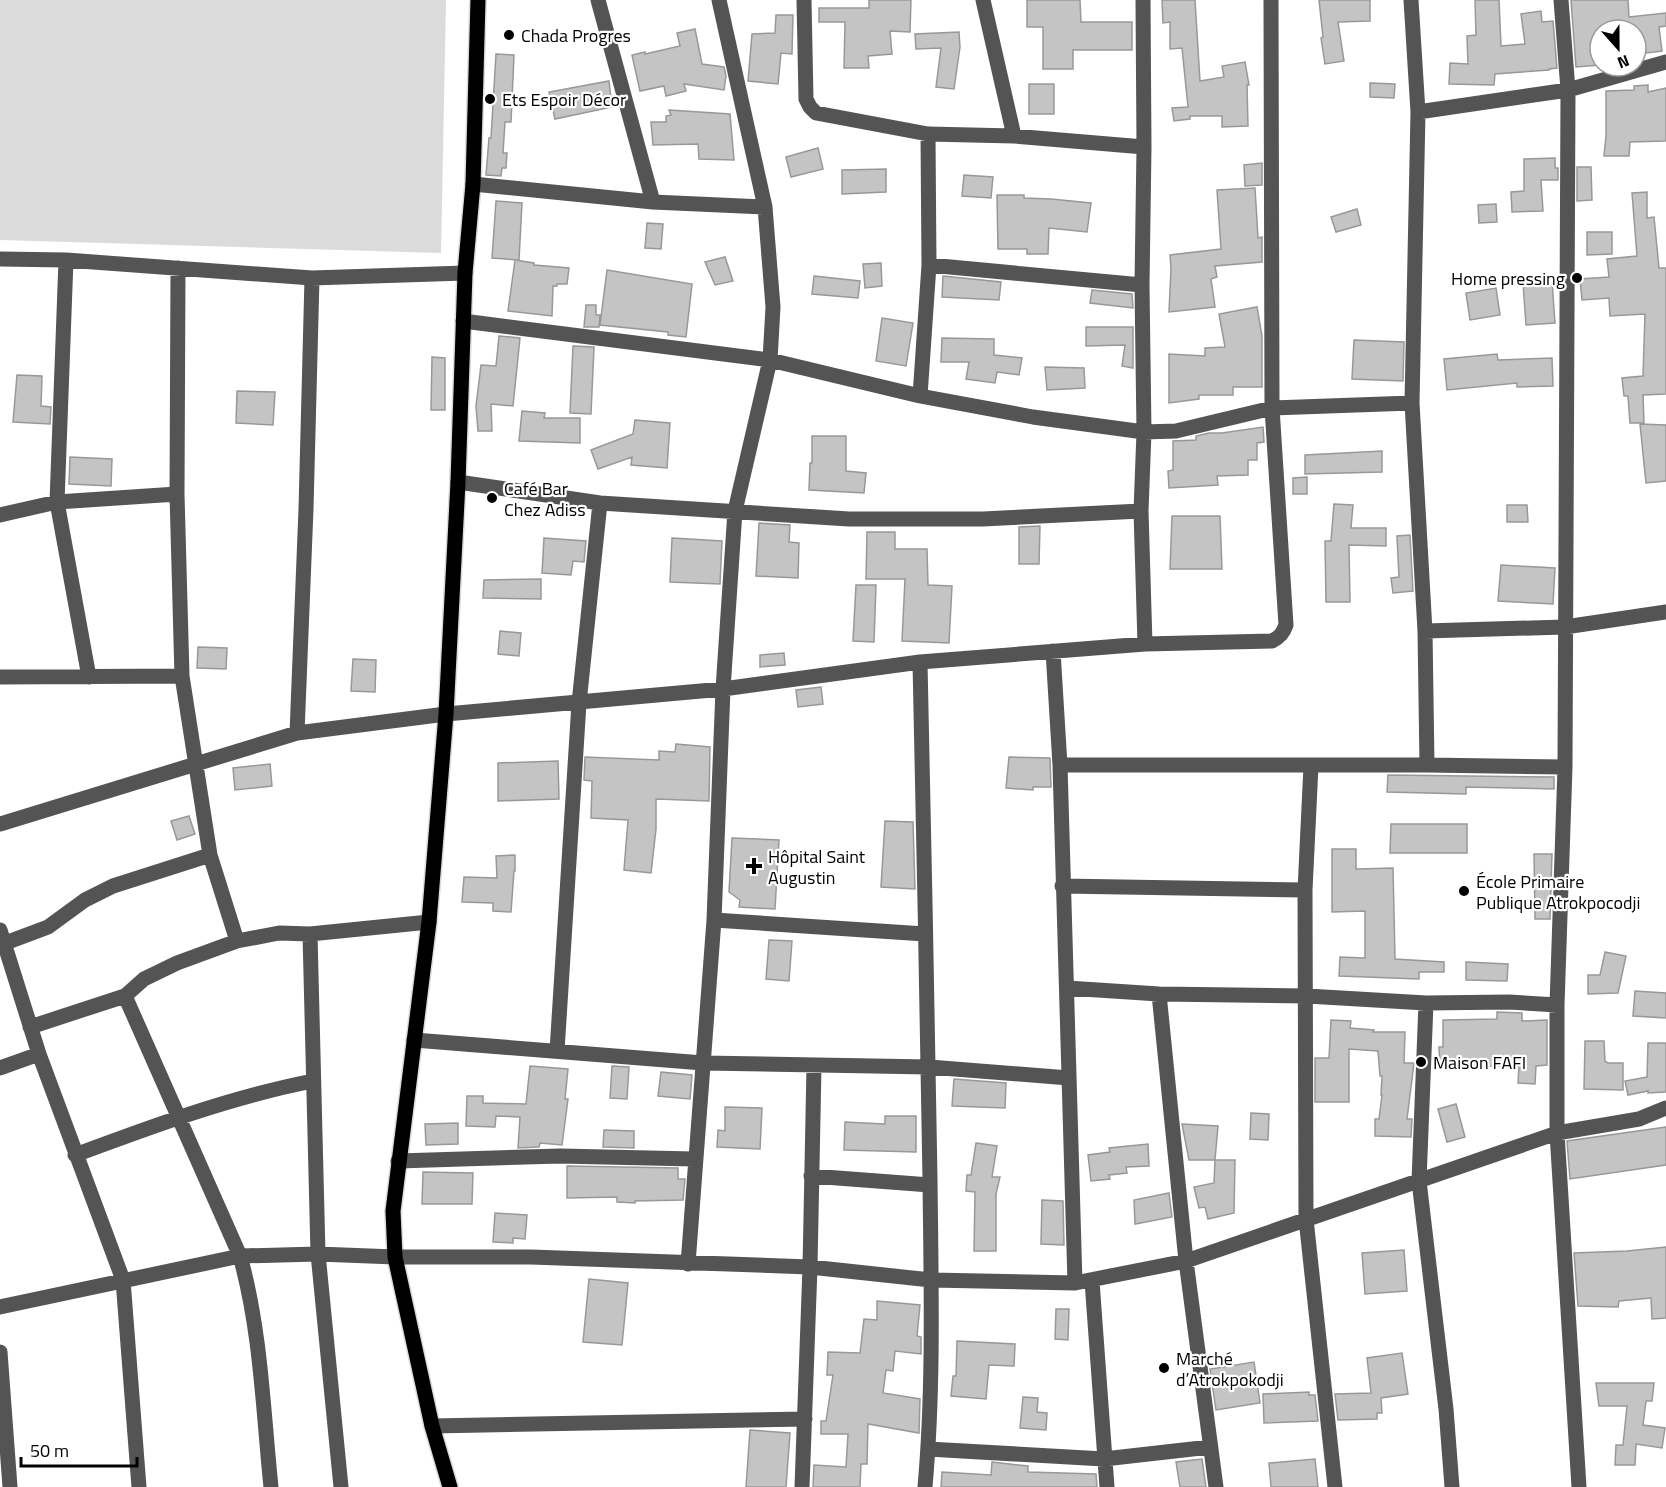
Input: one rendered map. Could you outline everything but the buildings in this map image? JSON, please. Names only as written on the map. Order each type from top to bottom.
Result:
[{"type":"main road","points":[[450,1487],[432,1426],[395,1257],[393,1212],[429,922],[447,714],[465,273],[473,184],[478,0]]},
{"type":"street","points":[[598,0],[653,202]]},
{"type":"street","points":[[688,1264],[694,1159],[714,920],[723,689],[735,511],[770,360],[773,286],[765,207],[719,0]]},
{"type":"street","points":[[804,0],[806,99],[810,108],[816,113],[928,134],[1014,136],[1144,147]]},
{"type":"street","points":[[983,0],[1014,136]]},
{"type":"street","points":[[1143,0],[1144,432],[1141,511],[1145,644]]},
{"type":"street","points":[[0,824],[297,733],[447,714],[723,689],[920,662],[1145,644],[1272,641],[1283,633],[1286,625],[1272,408],[1271,0]]},
{"type":"street","points":[[1411,0],[1418,112],[1412,404],[1425,631],[1427,765]]},
{"type":"street","points":[[1561,0],[1568,90],[1565,767],[1557,1005],[1557,1133],[1579,1487]]},
{"type":"street","points":[[1418,112],[1568,90],[1666,62]]},
{"type":"street","points":[[920,396],[929,265],[928,134]]},
{"type":"street","points":[[473,184],[653,202],[765,207]]},
{"type":"street","points":[[0,259],[66,260],[312,278],[465,273]]},
{"type":"street","points":[[66,260],[57,502],[89,677]]},
{"type":"street","points":[[929,265],[1142,285]]},
{"type":"street","points":[[178,268],[177,494],[182,676],[210,855],[237,941]]},
{"type":"street","points":[[297,733],[312,278]]},
{"type":"street","points":[[463,321],[770,360],[920,396],[1034,417],[1144,432],[1176,430],[1272,408],[1412,404]]},
{"type":"street","points":[[458,482],[600,503],[849,519],[984,519],[1141,511]]},
{"type":"street","points":[[0,515],[57,502],[177,494]]},
{"type":"street","points":[[557,1051],[579,703],[600,503]]},
{"type":"street","points":[[1425,631],[1565,627],[1666,612]]},
{"type":"street","points":[[1053,651],[1060,765],[1075,1283]]},
{"type":"street","points":[[920,662],[931,1280],[930,1432],[925,1487]]},
{"type":"street","points":[[0,677],[182,676]]},
{"type":"street","points":[[1060,765],[1565,767]]},
{"type":"street","points":[[1311,766],[1305,890],[1306,1219],[1335,1487]]},
{"type":"street","points":[[139,1487],[123,1280],[39,1054],[2,939],[48,927],[85,900],[113,886],[210,855]]},
{"type":"street","points":[[1062,886],[1305,890]]},
{"type":"street","points":[[714,920],[925,934]]},
{"type":"street","points":[[30,1027],[125,996],[144,979],[177,963],[237,941],[279,933],[310,934],[429,922]]},
{"type":"street","points":[[310,934],[318,1254],[341,1487]]},
{"type":"street","points":[[1067,988],[1160,994],[1307,996],[1426,1003],[1509,1002],[1557,1005]]},
{"type":"street","points":[[1160,994],[1186,1261],[1216,1487]]},
{"type":"street","points":[[125,996],[240,1256],[249,1287],[255,1322],[271,1487]]},
{"type":"street","points":[[1426,1003],[1419,1181],[1446,1409],[1452,1487]]},
{"type":"street","points":[[414,1040],[703,1063],[929,1067],[1069,1078]]},
{"type":"street","points":[[0,1068],[39,1054]]},
{"type":"street","points":[[802,1487],[814,1066]]},
{"type":"street","points":[[75,1155],[179,1116],[283,1087],[313,1082]]},
{"type":"street","points":[[0,1307],[240,1256],[318,1254],[395,1257],[531,1257],[810,1267],[931,1280],[1075,1283],[1092,1281],[1186,1261],[1557,1133],[1639,1119],[1666,1108]]},
{"type":"street","points":[[398,1161],[560,1156],[694,1159]]},
{"type":"street","points":[[811,1176],[930,1185]]},
{"type":"street","points":[[1092,1281],[1107,1487]]},
{"type":"street","points":[[0,1352],[10,1487]]},
{"type":"street","points":[[432,1426],[805,1419]]},
{"type":"street","points":[[928,1449],[1104,1459],[1210,1447]]},
{"type":"shaded area","points":[[0,0],[446,0],[441,253],[0,240]]},
{"type":"place","name":"Chada Progres","points":[[509,35]]},
{"type":"place","name":"Ets Espoir Décor","points":[[490,99]]},
{"type":"place","name":"Home pressing","points":[[1577,278]]},
{"type":"place","name":"Café Bar Chez Adiss","points":[[492,498]]},
{"type":"place","name":"Hôpital Saint Augustin","points":[[754,866]]},
{"type":"place","name":"École Primaire Publique Atrokpocodji","points":[[1464,891]]},
{"type":"place","name":"Maison FAFI","points":[[1421,1062]]},
{"type":"place","name":"Marché d’Atrokpokodji","points":[[1164,1368]]}]
